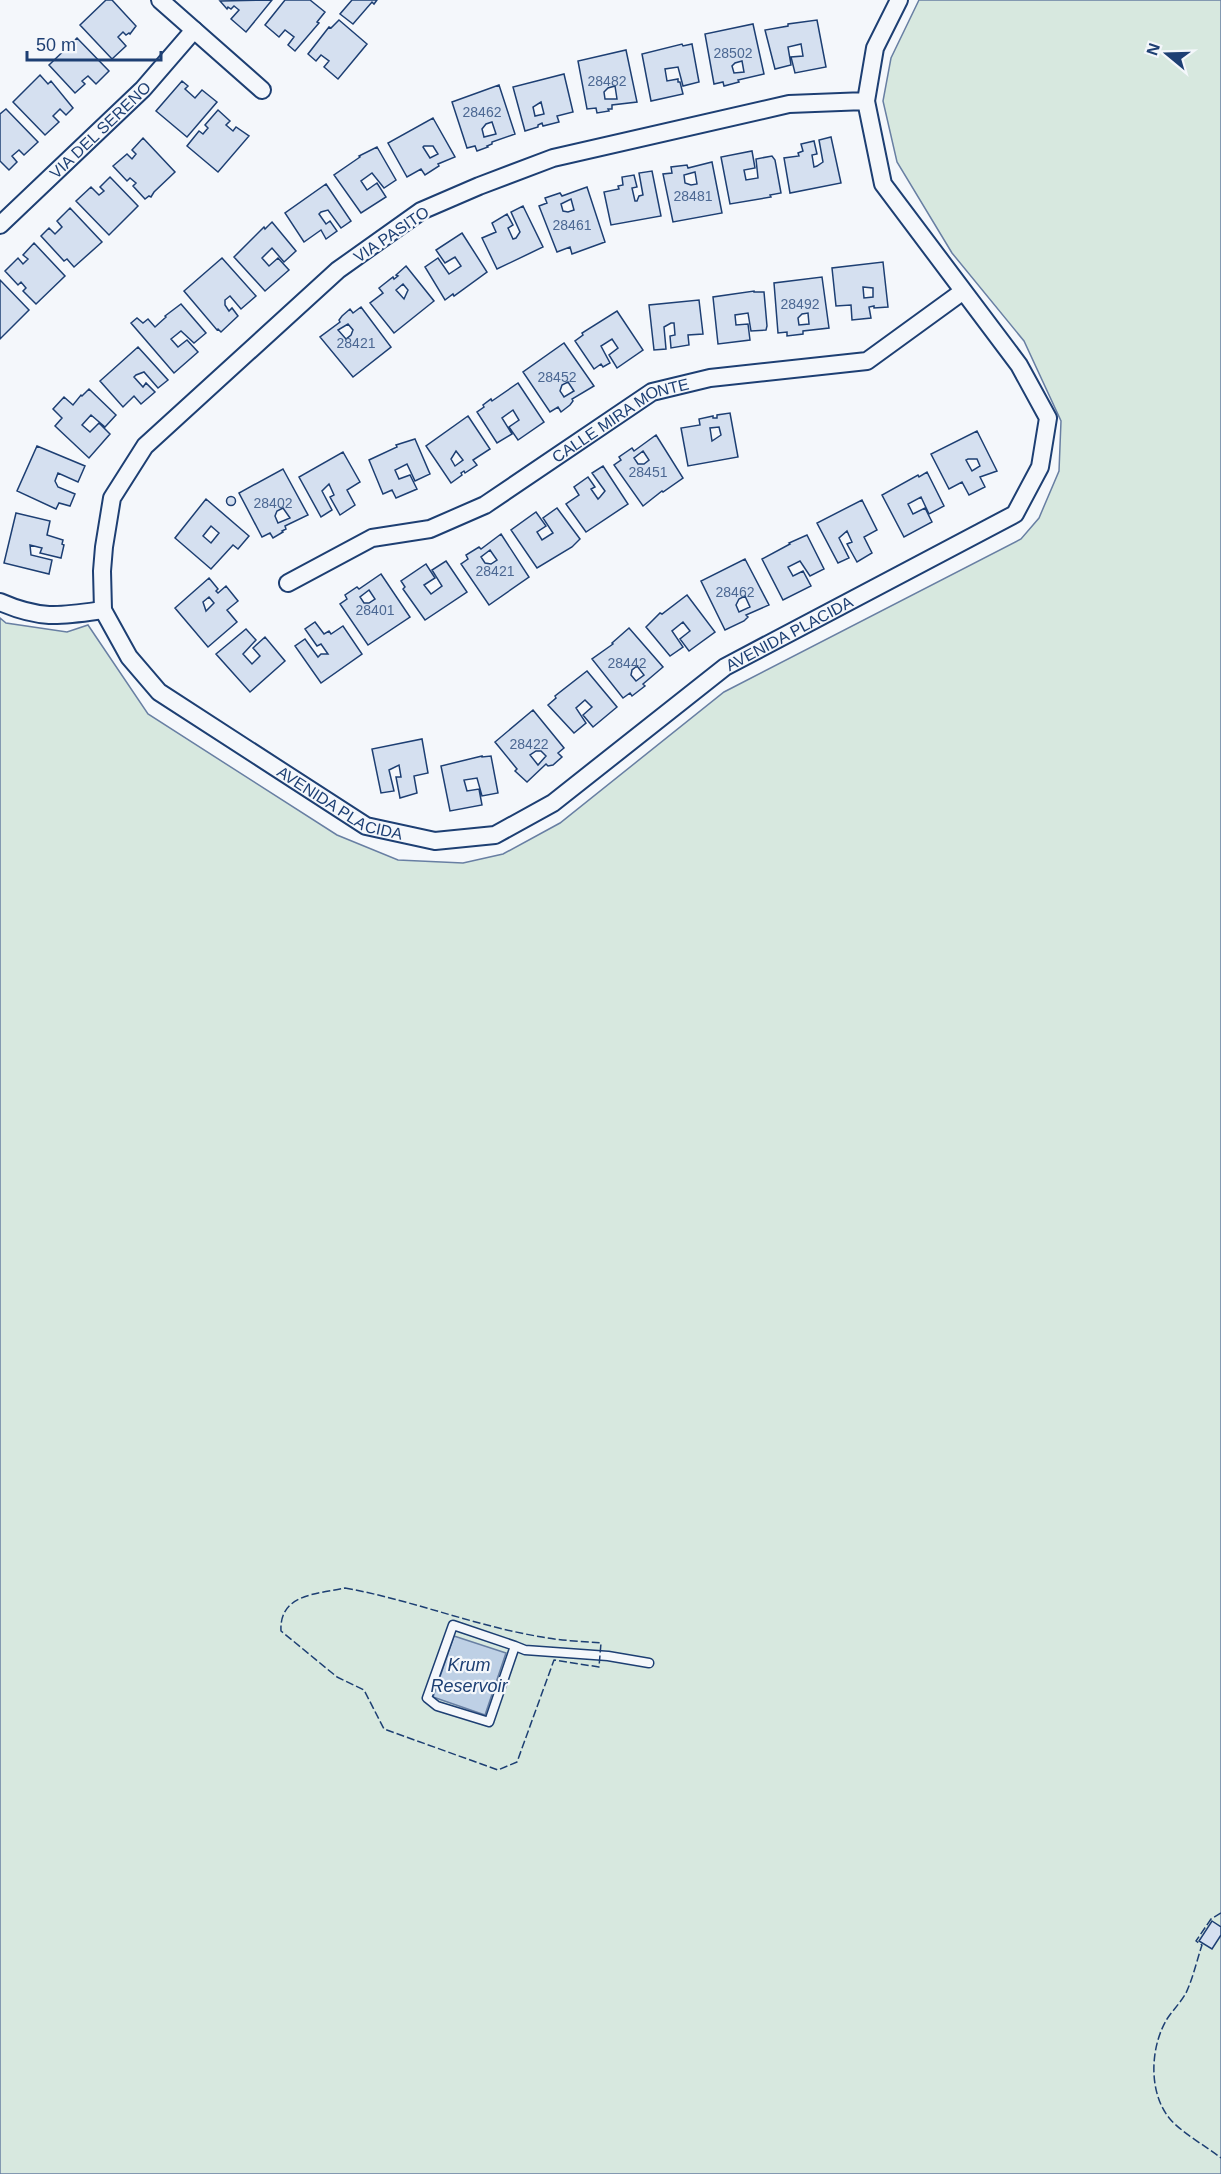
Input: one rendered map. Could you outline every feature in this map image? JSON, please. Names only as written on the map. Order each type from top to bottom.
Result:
[{"type":"street","points":[[160,0],[262,90]]},
{"type":"street","name":"AVENIDA PLACIDA","points":[[104,610],[129,657],[159,692],[366,826],[435,841],[495,835],[553,803],[725,667],[1015,514],[1040,467],[1048,418],[1019,366],[884,184],[866,101],[875,48],[895,1]]},
{"type":"street","name":"VIA DEL SERENO","points":[[0,225],[143,88],[194,30]]},
{"type":"street","name":"VIA PASITO","points":[[104,610],[102,571],[112,498],[145,446],[338,270],[421,211],[554,158],[789,104],[866,101]]},
{"type":"street","name":"CALLE MIRA MONTE","points":[[288,584],[372,538],[430,529],[485,505],[652,392],[710,378],[867,361],[962,291]]},
{"type":"street","points":[[0,602],[34,615],[59,616],[104,610]]},
{"type":"lane","points":[[515,1646],[489,1722],[437,1706],[427,1698],[453,1625],[515,1646],[525,1650],[608,1656],[649,1663]]},
{"type":"shaded area","points":[[919,0],[1221,0],[1221,2174],[0,2174],[0,618],[6,623],[67,632],[88,625],[148,714],[337,835],[398,860],[463,863],[503,854],[560,823],[724,692],[1021,539],[1039,518],[1059,471],[1061,421],[1024,341],[952,253],[897,162],[883,101],[891,58]]},
{"type":"water","name":"Krum Reservoir","points":[[454,1636],[506,1653],[485,1715],[433,1697]]},
{"type":"building","points":[[106,0],[112,0],[136,26],[130,34],[126,35],[123,32],[118,37],[126,46],[112,59],[80,25]]},
{"type":"building","points":[[272,0],[246,32],[231,19],[239,10],[234,6],[227,9],[220,1]]},
{"type":"building","points":[[285,0],[310,0],[325,12],[317,22],[319,23],[295,51],[288,45],[294,37],[285,30],[279,37],[265,25]]},
{"type":"building","points":[[352,0],[377,0],[374,4],[372,2],[353,24],[340,14]]},
{"type":"building","points":[[339,20],[367,44],[338,79],[324,67],[329,61],[321,55],[316,61],[308,54],[329,27],[331,28]]},
{"type":"building","points":[[817,20],[826,67],[795,73],[791,57],[803,56],[801,44],[788,47],[791,65],[775,69],[765,30]]},
{"type":"building","points":[[753,24],[764,74],[724,86],[723,82],[714,84],[705,34]],"holes":[[[742,61],[744,72],[734,73],[732,66]]]},
{"type":"building","points":[[77,38],[109,71],[96,84],[88,76],[82,81],[85,84],[75,93],[49,65]]},
{"type":"building","points":[[682,44],[683,46],[692,44],[699,82],[683,86],[678,67],[665,69],[667,81],[678,79],[683,94],[651,101],[642,54]]},
{"type":"building","points":[[626,50],[637,102],[612,105],[609,111],[597,113],[596,108],[587,109],[578,61]],"holes":[[[615,86],[617,99],[605,99],[604,92]]]},
{"type":"building","points":[[564,74],[573,112],[557,116],[559,122],[543,126],[542,123],[538,127],[525,131],[513,87]],"holes":[[[541,102],[544,114],[535,116],[533,107]]]},
{"type":"building","points":[[40,75],[48,84],[51,81],[73,108],[66,115],[60,109],[53,116],[59,122],[45,135],[13,102]]},
{"type":"building","points":[[182,81],[188,86],[185,89],[195,98],[202,90],[217,102],[187,137],[156,111]]},
{"type":"building","points":[[499,85],[515,134],[492,142],[488,147],[477,151],[475,146],[467,148],[452,102]],"holes":[[[492,122],[496,134],[484,137],[482,129],[486,124]]]},
{"type":"building","points":[[6,109],[38,142],[24,155],[19,150],[12,156],[17,162],[9,170],[0,161],[0,114]]},
{"type":"building","points":[[218,110],[230,121],[226,125],[233,131],[236,127],[249,136],[218,172],[187,146],[199,131],[203,134],[208,128],[205,125]]},
{"type":"building","points":[[433,118],[455,157],[438,164],[439,166],[425,175],[421,169],[407,177],[388,143]],"holes":[[[433,146],[438,154],[430,158],[423,147]]]},
{"type":"building","points":[[831,137],[841,183],[790,193],[784,158],[799,156],[798,153],[803,151],[801,144],[814,141],[817,154],[812,155],[814,167],[817,166],[823,162],[819,140]]},
{"type":"building","points":[[143,138],[175,172],[151,197],[145,199],[133,186],[136,183],[130,178],[127,181],[113,166],[127,154],[132,159],[136,154],[132,150]]},
{"type":"building","points":[[377,147],[396,180],[384,188],[372,173],[361,181],[367,190],[377,183],[386,197],[361,213],[334,175],[359,156]]},
{"type":"building","points":[[752,151],[755,168],[744,170],[746,180],[758,178],[756,159],[772,156],[775,160],[781,193],[770,195],[771,197],[730,204],[721,157]]},
{"type":"building","points":[[712,162],[722,213],[673,222],[663,174],[672,173],[671,167],[687,165],[688,168]],"holes":[[[695,172],[697,184],[685,183],[684,175]]]},
{"type":"building","points":[[652,171],[661,216],[611,225],[604,192],[619,189],[618,186],[623,185],[622,177],[634,175],[637,187],[632,188],[635,201],[637,201],[639,196],[643,195],[639,173]]},
{"type":"building","points":[[110,177],[138,206],[109,235],[76,201],[91,187],[99,195],[104,191],[100,187]]},
{"type":"building","points":[[326,184],[351,221],[341,228],[328,210],[321,212],[319,214],[326,224],[330,221],[337,231],[326,239],[321,230],[304,242],[285,213]]},
{"type":"building","points":[[587,187],[605,242],[572,254],[570,247],[557,252],[539,206],[547,203],[545,198],[560,193],[562,196]],"holes":[[[571,199],[574,210],[563,211],[561,204]]]},
{"type":"building","points":[[523,206],[543,247],[497,269],[482,238],[496,232],[492,223],[507,214],[513,225],[508,228],[513,239],[516,238],[520,232],[511,212]]},
{"type":"building","points":[[70,208],[102,242],[74,267],[67,259],[64,261],[41,236],[49,228],[55,234],[62,227],[57,221]]},
{"type":"building","points":[[272,222],[296,251],[284,262],[272,248],[262,258],[269,266],[278,258],[289,270],[265,291],[234,257]]},
{"type":"building","points":[[462,233],[487,272],[445,300],[425,267],[438,258],[449,274],[461,266],[455,257],[445,263],[436,250]]},
{"type":"building","points":[[34,243],[65,276],[36,304],[23,291],[26,288],[21,282],[18,285],[5,271],[18,258],[23,264],[28,259],[23,255]]},
{"type":"building","points":[[222,258],[256,296],[241,309],[230,296],[225,300],[229,311],[232,308],[238,316],[221,332],[184,291]]},
{"type":"building","points":[[883,262],[888,307],[869,307],[871,318],[852,320],[851,305],[836,306],[832,268]],"holes":[[[863,287],[873,288],[873,297],[864,298]]]},
{"type":"building","points":[[406,266],[434,301],[394,333],[370,303],[383,293],[379,288],[393,277],[394,279],[398,276],[396,275]],"holes":[[[403,284],[408,290],[404,299],[396,290]]]},
{"type":"building","points":[[822,277],[829,328],[803,331],[803,334],[787,336],[787,332],[778,333],[774,283]],"holes":[[[808,313],[809,324],[799,325],[798,318]]]},
{"type":"building","points":[[0,280],[29,310],[0,339]]},
{"type":"building","points":[[754,291],[764,292],[766,330],[751,331],[748,313],[735,315],[736,325],[748,324],[750,340],[718,344],[713,297]]},
{"type":"building","points":[[699,300],[703,334],[688,335],[689,345],[671,348],[670,336],[675,335],[674,323],[671,323],[664,327],[666,349],[654,350],[649,305]]},
{"type":"building","points":[[181,304],[206,333],[194,343],[181,331],[171,339],[178,347],[187,340],[198,352],[174,373],[131,323],[137,318],[143,323],[148,319],[155,327]]},
{"type":"building","points":[[361,307],[391,347],[353,377],[320,337],[340,322],[342,316],[350,309],[353,313]],"holes":[[[348,324],[353,330],[346,339],[338,330]]]},
{"type":"building","points":[[617,311],[643,350],[617,368],[609,355],[618,348],[612,339],[601,346],[610,363],[603,367],[601,364],[594,369],[575,341],[583,335],[582,333]]},
{"type":"building","points":[[564,343],[594,386],[572,399],[570,405],[561,412],[558,407],[550,412],[523,372]],"holes":[[[568,382],[574,391],[564,397],[560,391],[562,385]]]},
{"type":"building","points":[[138,347],[168,380],[158,388],[144,372],[136,375],[134,377],[143,387],[146,383],[155,392],[141,404],[134,396],[123,407],[100,381]]},
{"type":"building","points":[[518,383],[544,422],[518,440],[509,427],[519,420],[513,410],[502,418],[512,434],[497,443],[477,412],[491,399],[492,401]]},
{"type":"building","points":[[89,389],[116,415],[105,427],[91,415],[82,425],[90,432],[99,423],[110,434],[89,458],[55,426],[62,418],[53,409],[64,397],[73,405]]},
{"type":"building","points":[[730,413],[738,457],[688,466],[681,428],[700,425],[699,419],[713,416],[717,418],[717,415]],"holes":[[[719,427],[721,435],[712,441],[710,428]]]},
{"type":"building","points":[[468,416],[490,449],[473,460],[477,465],[461,473],[462,475],[451,483],[426,446]],"holes":[[[456,451],[463,460],[455,466],[451,459]]]},
{"type":"building","points":[[977,431],[997,471],[980,477],[985,487],[969,495],[962,482],[949,489],[931,454]],"holes":[[[977,459],[980,466],[972,471],[966,460]]]},
{"type":"building","points":[[656,435],[683,478],[643,506],[614,465],[621,460],[619,457],[632,448],[634,451]],"holes":[[[643,451],[649,460],[644,464],[638,464],[634,458]]]},
{"type":"building","points":[[415,439],[430,474],[415,481],[407,464],[395,470],[399,479],[410,475],[417,489],[396,498],[392,490],[383,494],[369,460],[397,447],[396,445]]},
{"type":"building","points":[[37,446],[85,466],[78,482],[58,473],[55,481],[58,487],[75,494],[70,506],[59,503],[56,509],[17,491]]},
{"type":"building","points":[[343,452],[360,482],[347,490],[355,505],[340,515],[330,497],[334,495],[329,484],[322,491],[332,510],[321,517],[299,477]]},
{"type":"building","points":[[603,466],[628,504],[586,532],[566,504],[579,495],[574,487],[588,477],[595,487],[591,489],[598,499],[600,497],[605,491],[592,473]]},
{"type":"building","points":[[283,469],[308,515],[285,526],[286,529],[283,532],[273,538],[270,533],[262,537],[239,493]],"holes":[[[283,508],[290,518],[278,523],[275,516],[277,511]]]},
{"type":"building","points":[[927,472],[944,506],[929,514],[921,497],[908,504],[913,514],[925,508],[932,522],[904,537],[882,495]]},
{"type":"building","points":[[231,496],[236,501],[231,506],[226,501]]},
{"type":"building","points":[[206,499],[249,536],[238,549],[233,545],[211,569],[175,538]],"holes":[[[211,526],[219,533],[211,543],[203,536]]]},
{"type":"building","points":[[862,500],[877,530],[864,537],[872,553],[857,562],[847,544],[852,542],[847,531],[839,538],[849,558],[838,563],[817,523]]},
{"type":"building","points":[[557,508],[580,539],[572,547],[537,568],[511,530],[536,512],[546,526],[537,532],[542,540],[553,533],[543,518]]},
{"type":"building","points":[[16,513],[50,521],[47,535],[63,540],[61,558],[40,553],[42,548],[30,545],[31,555],[52,560],[49,574],[4,563]]},
{"type":"building","points":[[501,534],[529,577],[489,605],[461,564],[468,559],[466,555],[479,547],[481,549]],"holes":[[[490,550],[497,560],[491,564],[485,563],[481,557]]]},
{"type":"building","points":[[807,535],[824,569],[810,576],[800,561],[788,567],[793,576],[803,571],[811,586],[783,600],[762,559]]},
{"type":"building","points":[[745,559],[769,605],[746,615],[748,617],[744,621],[725,630],[701,581]],"holes":[[[745,596],[750,607],[739,612],[736,605],[739,599]]]},
{"type":"building","points":[[446,561],[467,592],[425,620],[403,589],[405,587],[401,581],[426,564],[435,578],[424,585],[431,594],[442,586],[432,570]]},
{"type":"building","points":[[381,574],[410,617],[368,645],[340,604],[347,599],[345,595],[357,587],[359,589]],"holes":[[[369,590],[375,599],[364,603],[360,597]]]},
{"type":"building","points":[[209,578],[218,589],[216,591],[218,593],[226,586],[238,601],[227,610],[237,622],[208,647],[175,608]],"holes":[[[209,597],[214,603],[206,611],[203,602]]]},
{"type":"building","points":[[687,595],[715,632],[689,651],[680,639],[690,631],[683,622],[672,631],[683,647],[670,656],[646,627],[660,613],[662,614]]},
{"type":"building","points":[[315,622],[324,634],[329,631],[331,634],[343,626],[362,654],[321,683],[295,646],[305,639],[318,657],[321,654],[328,654],[321,644],[317,646],[305,629]]},
{"type":"building","points":[[629,628],[663,667],[632,696],[630,693],[623,698],[592,659]],"holes":[[[637,666],[644,675],[636,681],[631,675],[632,670]]]},
{"type":"building","points":[[246,629],[256,640],[243,654],[252,664],[260,656],[253,648],[265,637],[285,661],[250,692],[216,654]]},
{"type":"building","points":[[587,671],[617,707],[593,727],[583,715],[592,707],[585,700],[576,708],[586,723],[574,733],[548,705],[556,698],[555,696]]},
{"type":"building","points":[[533,710],[564,748],[558,753],[562,757],[553,765],[546,764],[527,782],[515,771],[517,769],[495,742]],"holes":[[[541,751],[546,756],[538,765],[530,755]]]},
{"type":"building","points":[[422,739],[428,773],[414,776],[417,793],[400,798],[396,777],[401,777],[399,765],[389,770],[394,791],[381,793],[372,749]]},
{"type":"building","points":[[491,756],[498,793],[482,796],[477,778],[464,780],[467,791],[479,789],[482,805],[450,811],[441,766]]},
{"type":"building","points":[[1212,1921],[1221,1927],[1221,1935],[1212,1949],[1199,1941]]},
{"type":"fence","points":[[345,1588],[517,1632],[601,1643],[599,1667],[554,1660],[517,1762],[498,1770],[384,1729],[364,1690],[337,1677],[281,1631],[282,1619],[286,1610],[293,1603],[312,1594],[345,1588]]},
{"type":"fence","points":[[1221,1913],[1211,1919],[1196,1941],[1202,1945],[1193,1975],[1182,2000],[1161,2030],[1154,2070],[1158,2096],[1170,2119],[1221,2158]]}]
